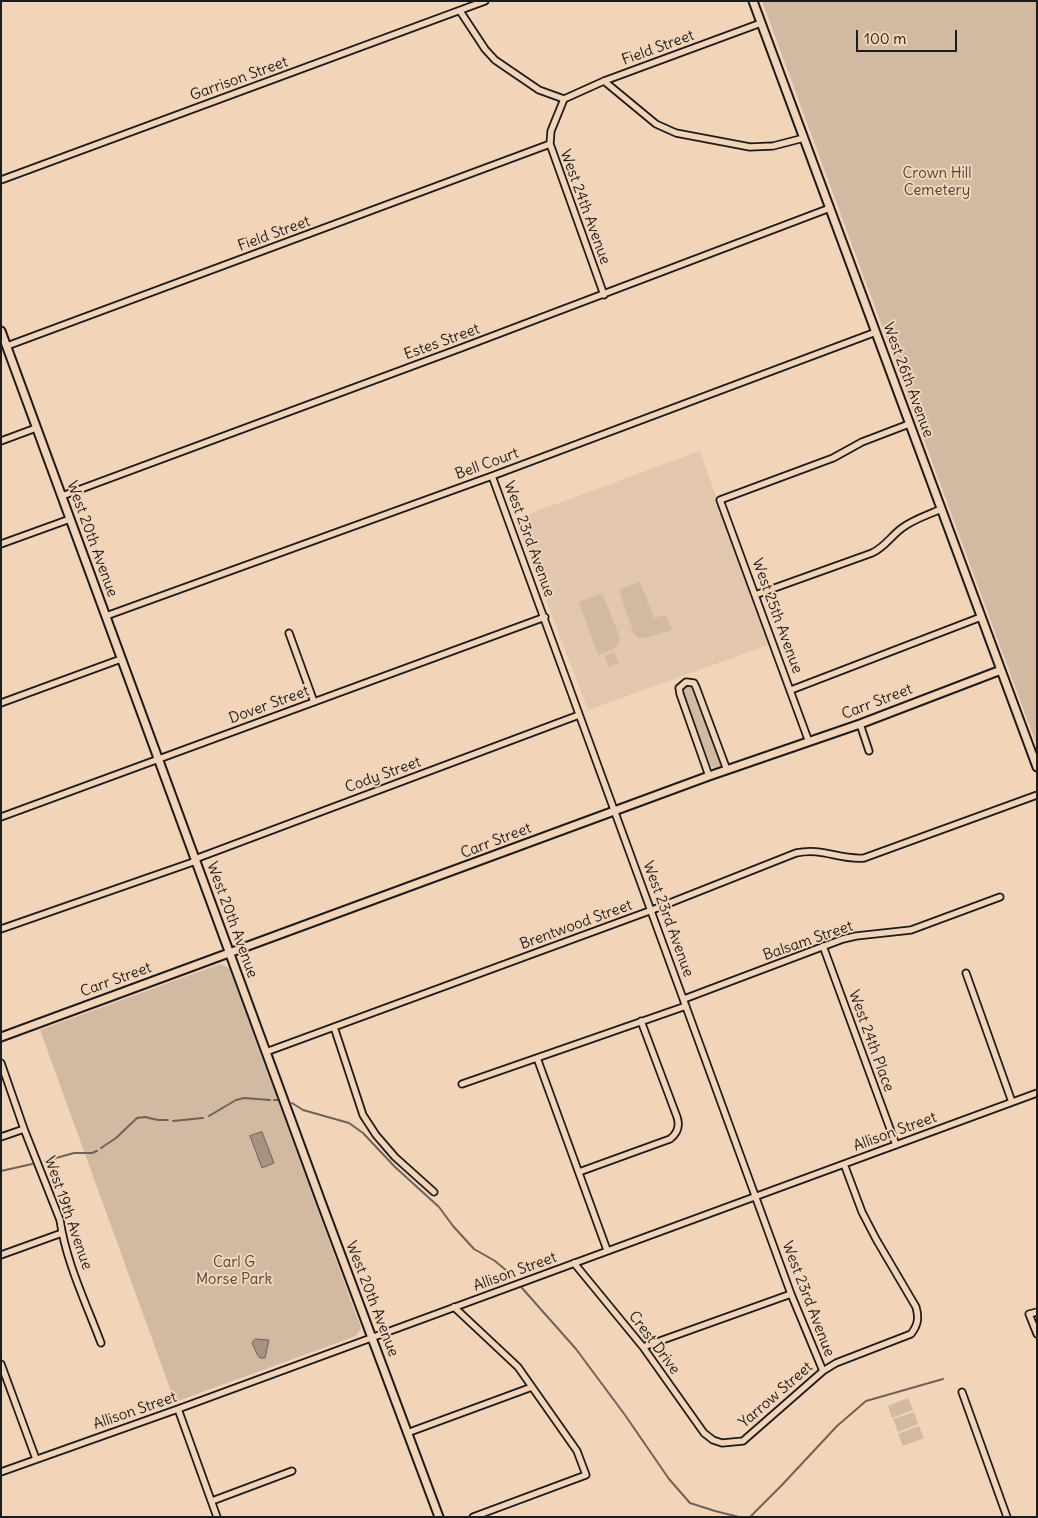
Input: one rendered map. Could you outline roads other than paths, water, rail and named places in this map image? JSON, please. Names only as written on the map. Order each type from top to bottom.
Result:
[{"type":"street","name":"Garrison Street","points":[[1,180],[485,1]]},
{"type":"street","name":"West 26th Avenue","points":[[753,1],[1037,767]]},
{"type":"street","points":[[460,11],[495,60],[539,90],[564,99]]},
{"type":"street","name":"Field Street","points":[[564,99],[604,81],[761,23]]},
{"type":"street","points":[[604,81],[656,124],[676,133],[750,147],[773,146],[804,138]]},
{"type":"street","name":"West 24th Avenue","points":[[564,99],[551,131],[550,144],[604,295]]},
{"type":"street","name":"Field Street","points":[[7,346],[550,144]]},
{"type":"street","name":"Estes Street","points":[[62,496],[604,295],[830,208]]},
{"type":"street","name":"West 20th Avenue","points":[[1,331],[439,1517]]},
{"type":"street","name":"Bell Court","points":[[106,616],[492,476],[876,332]]},
{"type":"street","name":"West 25th Avenue","points":[[809,742],[720,500],[833,458],[862,442],[910,424]]},
{"type":"street","points":[[1,441],[36,428]]},
{"type":"street","name":"West 23rd Avenue","points":[[492,476],[791,1294],[822,1371]]},
{"type":"street","points":[[755,595],[872,553],[885,545],[911,522],[941,509]]},
{"type":"street","points":[[1,544],[70,519]]},
{"type":"street","name":"Dover Street","points":[[1,817],[545,617]]},
{"type":"street","points":[[790,690],[981,617]]},
{"type":"street","points":[[289,633],[314,702]]},
{"type":"street","points":[[1,703],[122,659]]},
{"type":"street","name":"Carr Street","points":[[1,1037],[710,776],[860,724],[1001,670]]},
{"type":"street","points":[[710,776],[680,694],[679,688],[686,682],[694,683],[696,686],[727,770]]},
{"type":"street","name":"Cody Street","points":[[1,929],[196,860],[579,715]]},
{"type":"street","points":[[860,724],[870,751]]},
{"type":"street","name":"Brentwood Street","points":[[266,1052],[652,910],[796,853],[814,850],[853,859],[864,858],[1037,795]]},
{"type":"street","name":"Balsam Street","points":[[462,1084],[641,1021],[823,946],[856,936],[911,930],[1000,897]]},
{"type":"street","name":"West 24th Place","points":[[823,946],[896,1145]]},
{"type":"street","points":[[966,973],[1012,1102]]},
{"type":"street","points":[[579,1172],[670,1139],[676,1135],[679,1123],[641,1021]]},
{"type":"street","points":[[334,1027],[363,1114],[376,1134],[395,1157],[434,1192]]},
{"type":"street","points":[[537,1058],[607,1250]]},
{"type":"street","name":"West 19th Avenue","points":[[1,1063],[24,1129],[60,1220],[69,1257],[100,1343]]},
{"type":"street","name":"Allison Street","points":[[1,1472],[178,1409],[1037,1093]]},
{"type":"street","points":[[1,1137],[24,1129]]},
{"type":"street","name":"Yarrow Street","points":[[713,1440],[728,1444],[743,1442],[822,1371],[836,1363],[911,1334],[918,1323],[916,1307],[862,1212],[844,1164]]},
{"type":"street","points":[[1,1255],[62,1233]]},
{"type":"street","name":"Crest Drive","points":[[574,1263],[643,1346],[704,1433],[713,1440]]},
{"type":"street","points":[[643,1346],[791,1294]]},
{"type":"street","points":[[454,1308],[518,1367],[576,1452],[586,1475],[473,1517]]},
{"type":"street","points":[[1037,1312],[1029,1314],[1037,1334]]},
{"type":"street","points":[[1,1364],[36,1459]]},
{"type":"street","points":[[408,1433],[532,1386]]},
{"type":"street","points":[[962,1392],[1007,1517]]},
{"type":"street","points":[[178,1409],[218,1517]]},
{"type":"street","points":[[212,1501],[292,1471]]},
{"type":"waterway","points":[[209,1116],[236,1100],[244,1098],[270,1100]]},
{"type":"waterway","points":[[292,1103],[303,1110],[349,1123],[363,1133],[395,1167],[439,1207],[474,1249],[495,1261],[513,1276]]},
{"type":"waterway","points":[[101,1148],[116,1138],[137,1118],[145,1117],[168,1120]]},
{"type":"waterway","points":[[173,1121],[203,1118]]},
{"type":"waterway","points":[[45,1161],[74,1153],[92,1153],[97,1151]]},
{"type":"waterway","points":[[1,1171],[32,1164]]},
{"type":"waterway","points":[[522,1288],[576,1349],[669,1479],[690,1503],[739,1517]]},
{"type":"waterway","points":[[750,1517],[837,1426],[866,1401],[943,1379]]},
{"type":"park label","name":"Crown Hill Cemetery","points":[[937,182]]},
{"type":"park label","name":"Carl G Morse Park","points":[[234,1272]]}]
